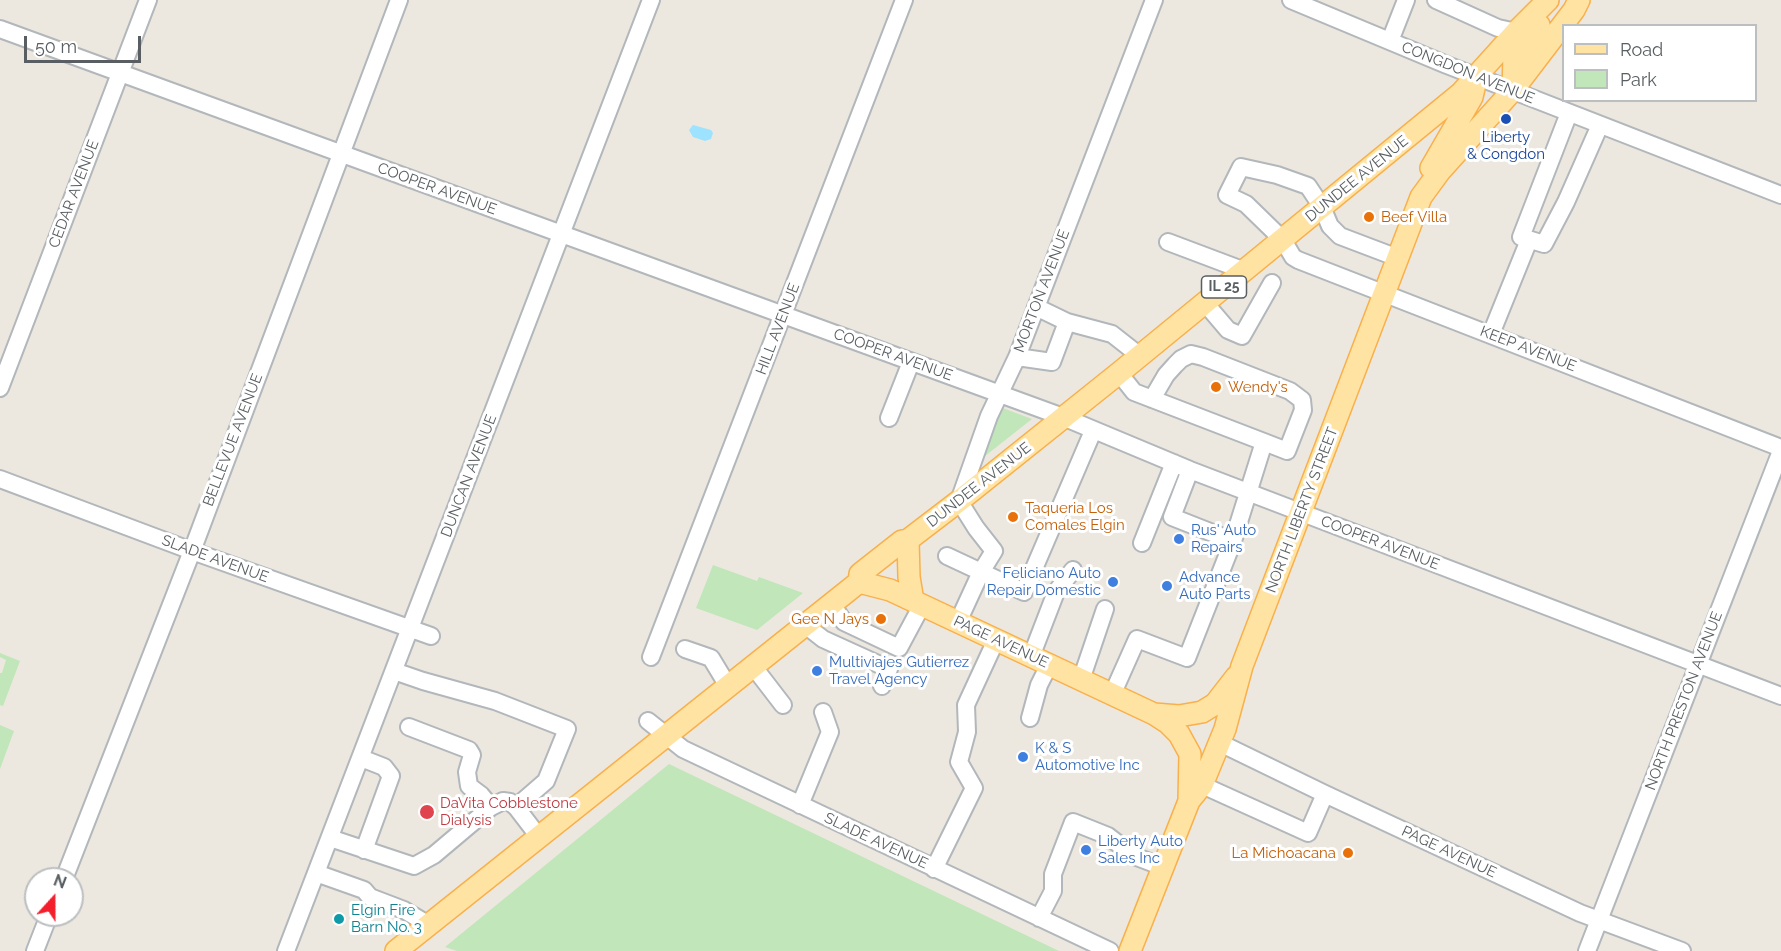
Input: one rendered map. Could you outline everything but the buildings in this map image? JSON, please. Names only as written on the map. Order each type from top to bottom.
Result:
[{"type":"main road","name":"DUNDEE AVENUE","points":[[398,951],[666,734],[859,582],[860,574],[959,501],[1119,373],[1461,93],[1547,0]]},
{"type":"main road","points":[[1513,90],[1514,56],[1560,0]]},
{"type":"main road","points":[[1563,24],[1579,0]]},
{"type":"main road","points":[[1513,90],[1562,26]]},
{"type":"main road","points":[[1421,196],[1430,168],[1472,97],[1477,76]]},
{"type":"main road","name":"NORTH LIBERTY STREET","points":[[1130,951],[1163,867],[1220,743],[1232,710],[1242,666],[1421,196],[1440,171],[1513,90]]},
{"type":"main road","points":[[908,540],[909,577],[917,603]]},
{"type":"main road","name":"PAGE AVENUE","points":[[859,582],[890,590],[1154,714]]},
{"type":"main road","points":[[1154,714],[1170,717],[1187,716],[1211,707],[1230,687],[1242,666]]},
{"type":"main road","points":[[1154,714],[1174,728],[1188,749],[1196,793]]},
{"type":"street","name":"CEDAR AVENUE","points":[[0,388],[148,0]]},
{"type":"street","name":"BELLEVUE AVENUE","points":[[68,867],[192,551],[399,0]]},
{"type":"street","name":"DUNCAN AVENUE","points":[[286,951],[651,0]]},
{"type":"street","name":"HILL AVENUE","points":[[651,657],[904,0]]},
{"type":"street","name":"MORTON AVENUE","points":[[959,501],[989,416],[1017,357],[1154,0]]},
{"type":"street","name":"CONGDON AVENUE","points":[[1291,0],[1569,113],[1781,195]]},
{"type":"street","points":[[1390,41],[1406,0]]},
{"type":"street","points":[[1445,2],[1498,28],[1516,32]]},
{"type":"street","name":"COOPER AVENUE","points":[[0,29],[1063,417],[1190,470],[1781,696]]},
{"type":"street","points":[[1569,113],[1521,237],[1544,244],[1566,202],[1600,125]]},
{"type":"street","name":"KEEP AVENUE","points":[[1322,207],[1308,186],[1277,175],[1241,167],[1227,195],[1246,204],[1283,240],[1293,257],[1298,260],[1385,292],[1781,449]]},
{"type":"street","points":[[1322,207],[1330,226],[1340,236],[1398,258]]},
{"type":"street","points":[[1491,334],[1529,240]]},
{"type":"street","points":[[1168,242],[1245,271]]},
{"type":"street","points":[[1205,303],[1228,330],[1242,336],[1272,284]]},
{"type":"street","points":[[1036,307],[1067,322],[1112,334],[1140,356]]},
{"type":"street","points":[[1017,357],[1052,362],[1067,322]]},
{"type":"street","points":[[1119,373],[1134,392],[1152,399],[1264,442],[1287,451],[1303,405],[1297,395],[1271,383],[1191,354],[1181,359],[1166,375],[1152,399]]},
{"type":"street","points":[[889,418],[911,362]]},
{"type":"street","points":[[947,556],[1024,592],[1094,431]]},
{"type":"street","points":[[1112,694],[1137,639],[1187,658],[1233,541],[1264,442]]},
{"type":"street","name":"NORTH PRESTON AVENUE","points":[[1587,951],[1781,449]]},
{"type":"street","points":[[1142,543],[1174,463]]},
{"type":"street","points":[[1190,470],[1172,518],[1233,541]]},
{"type":"street","name":"SLADE AVENUE","points":[[0,479],[192,551],[431,636]]},
{"type":"street","points":[[958,622],[981,572],[994,551],[959,501]]},
{"type":"street","points":[[1030,718],[1039,685],[1040,661],[1056,592],[1073,570]]},
{"type":"street","points":[[831,603],[844,622],[899,648],[917,603]]},
{"type":"street","points":[[1081,680],[1105,609]]},
{"type":"street","points":[[804,624],[823,639],[889,669],[882,686]]},
{"type":"street","points":[[934,869],[974,788],[959,762],[967,732],[966,705],[996,640]]},
{"type":"street","points":[[686,649],[711,658],[728,686]]},
{"type":"street","points":[[753,666],[783,705]]},
{"type":"street","points":[[394,670],[423,681],[495,701],[567,729],[546,782],[516,807]]},
{"type":"street","points":[[800,805],[830,732],[823,712]]},
{"type":"street","name":"SLADE AVENUE","points":[[648,721],[683,749],[1110,951]]},
{"type":"street","points":[[409,727],[469,750],[472,755],[467,772],[469,786],[491,807]]},
{"type":"street","name":"PAGE AVENUE","points":[[1220,743],[1324,794],[1599,921],[1682,951]]},
{"type":"street","points":[[361,758],[384,767],[391,776],[364,850]]},
{"type":"street","points":[[1196,793],[1234,800],[1308,833],[1324,794]]},
{"type":"street","points":[[330,838],[414,866],[434,855],[491,807],[503,801],[510,802],[516,807],[539,837]]},
{"type":"street","points":[[1039,918],[1053,891],[1053,873],[1073,822],[1108,836],[1134,856],[1163,867]]},
{"type":"street","points":[[316,873],[364,890],[370,897],[404,910],[429,925]]},
{"type":"street","points":[[35,951],[44,927]]},
{"type":"green space","points":[[1000,407],[1032,419],[980,460]]},
{"type":"green space","points":[[713,565],[757,581],[759,577],[803,593],[757,630],[696,608]]},
{"type":"green space","points":[[0,653],[20,661],[3,706],[0,705],[0,673],[2,673],[6,660],[0,657]]},
{"type":"green space","points":[[0,725],[14,731],[0,769]]},
{"type":"green space","points":[[669,764],[1059,951],[457,951],[445,947]]},
{"type":"water","points":[[693,125],[711,130],[713,133],[711,139],[705,141],[693,137],[689,130]]},
{"type":"place","name":"Liberty & Congdon","points":[[1506,119]]},
{"type":"place","name":"Beef Villa","points":[[1369,217]]},
{"type":"place","name":"Wendy's","points":[[1216,387]]},
{"type":"place","name":"Taqueria Los Comales Elgin","points":[[1013,517]]},
{"type":"place","name":"Rus' Auto Repairs","points":[[1179,539]]},
{"type":"place","name":"Feliciano Auto Repair Domestic","points":[[1113,582]]},
{"type":"place","name":"Advance Auto Parts","points":[[1167,586]]},
{"type":"place","name":"Gee N Jays","points":[[881,619]]},
{"type":"place","name":"Multiviajes Gutierrez Travel Agency","points":[[817,671]]},
{"type":"place","name":"K & S Automotive Inc","points":[[1023,757]]},
{"type":"place","name":"DaVita Cobblestone Dialysis","points":[[427,812]]},
{"type":"place","name":"Liberty Auto Sales Inc","points":[[1086,850]]},
{"type":"place","name":"La Michoacana","points":[[1348,853]]},
{"type":"place","name":"Elgin Fire Barn No. 3","points":[[339,919]]}]
